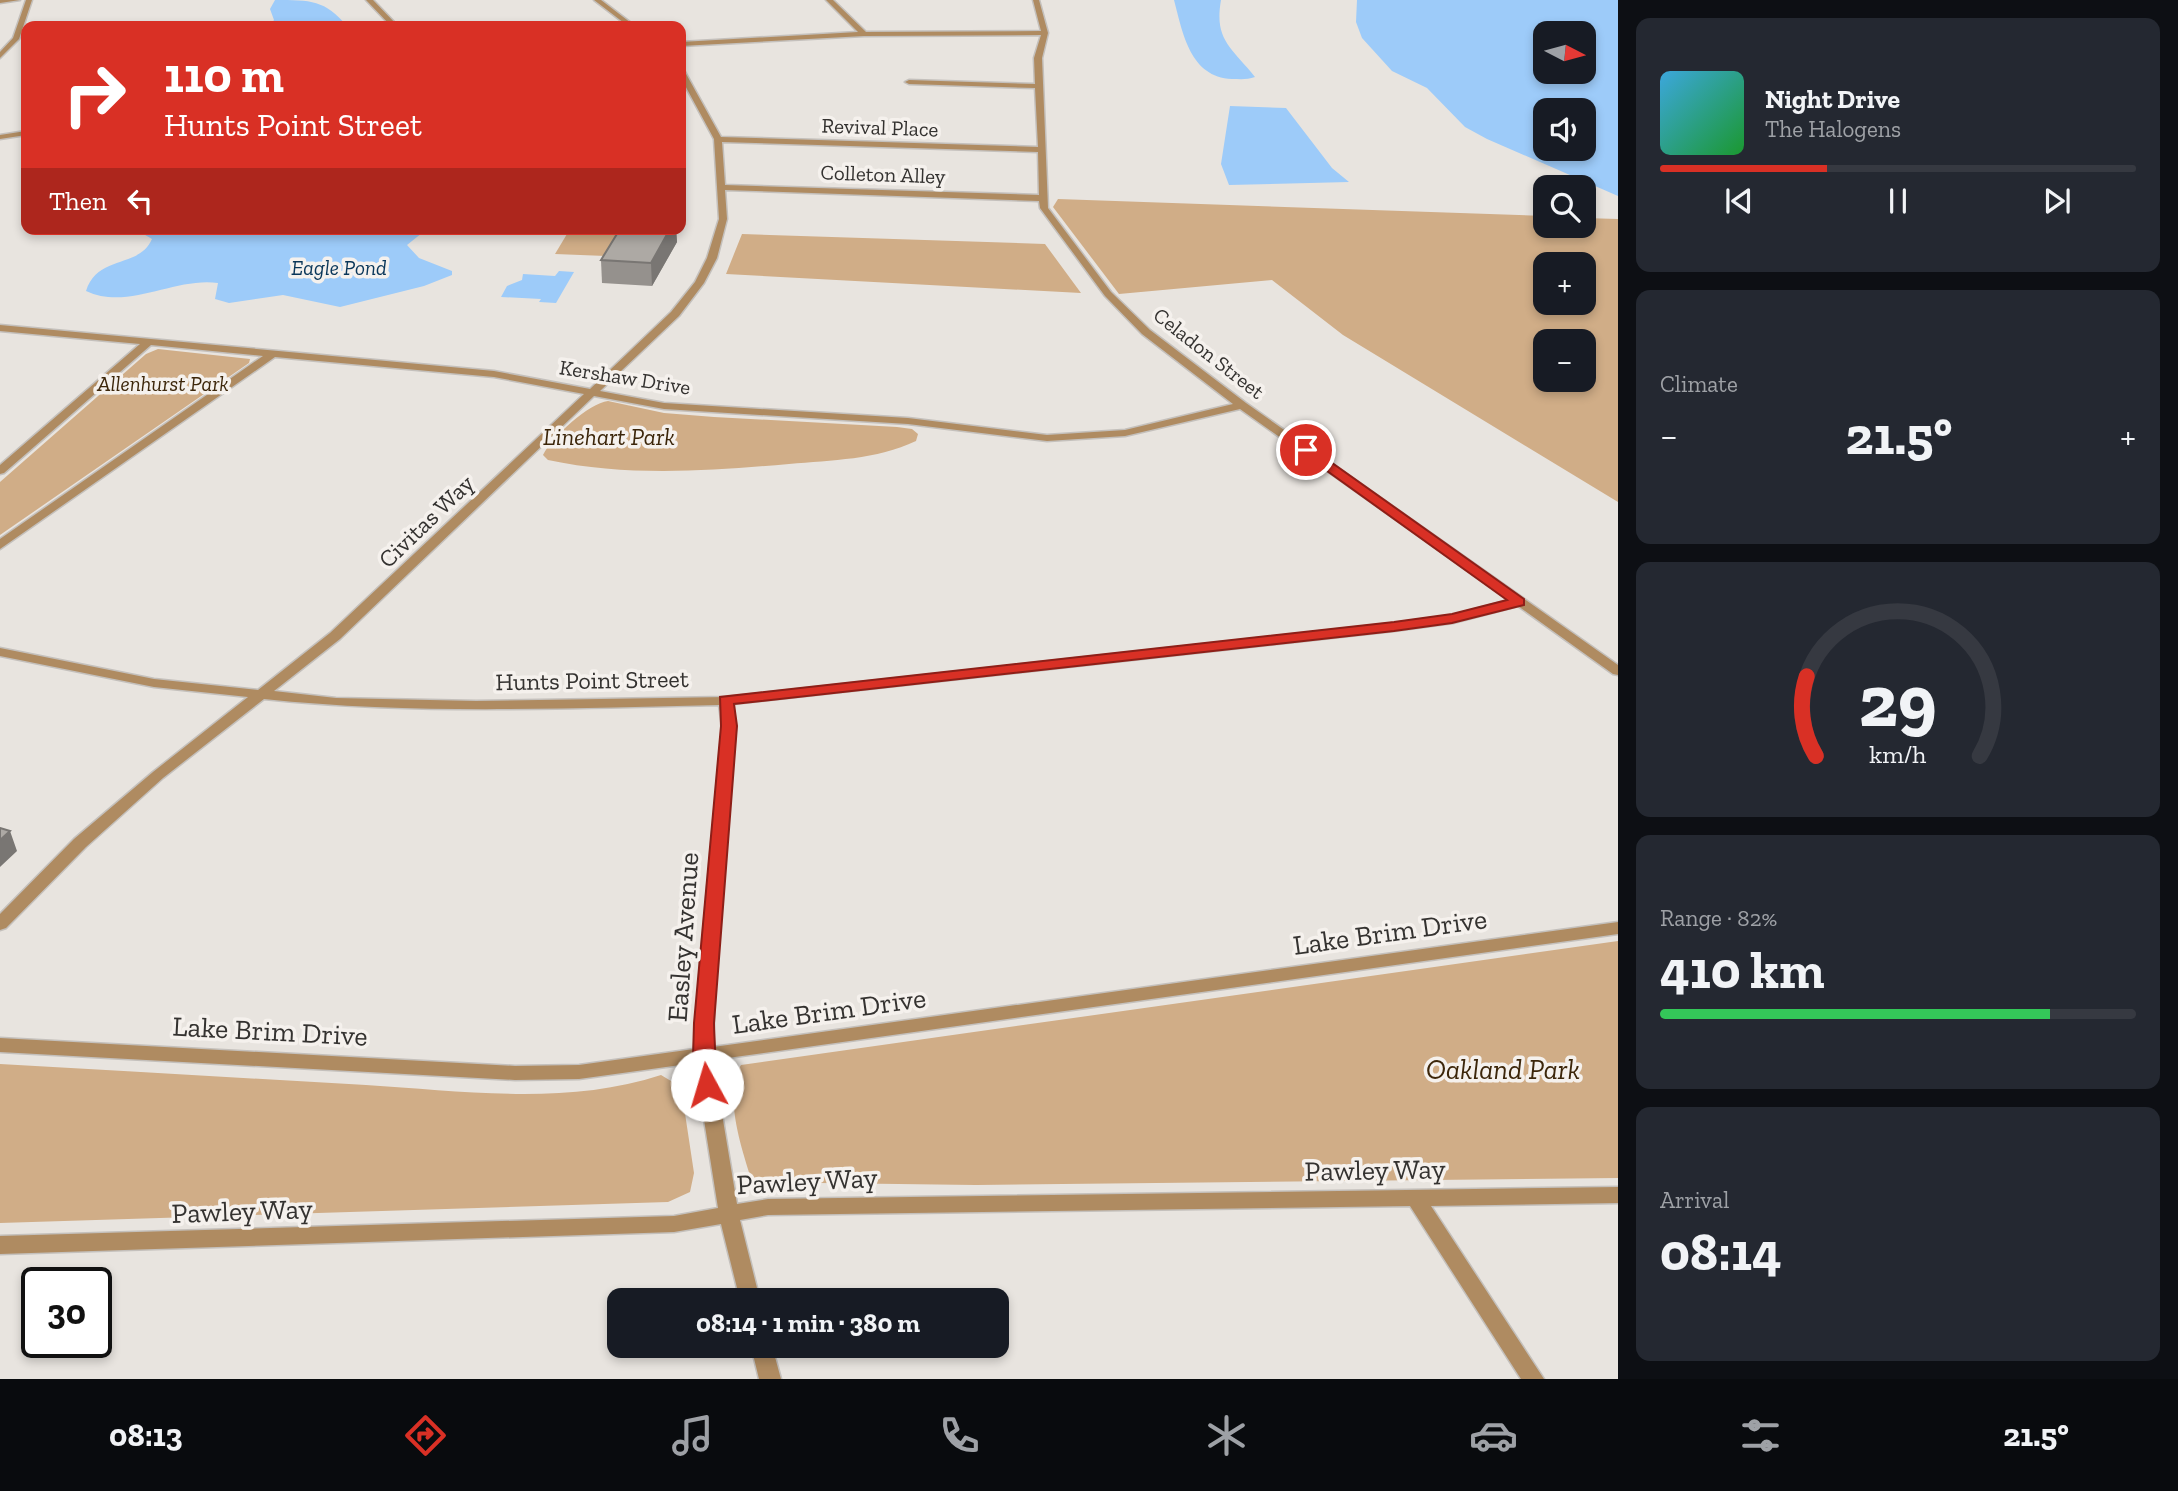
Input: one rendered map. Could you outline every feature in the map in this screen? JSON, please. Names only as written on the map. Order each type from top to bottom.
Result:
[{"type":"street","points":[[0,1],[17,0]]},
{"type":"street","points":[[22,21],[29,0]]},
{"type":"street","points":[[369,0],[390,21]]},
{"type":"street","points":[[597,0],[625,21]]},
{"type":"street","points":[[830,0],[864,34]]},
{"type":"street","name":"Celadon Street","points":[[1036,0],[1045,33],[1038,58],[1044,208],[1108,294],[1146,332],[1242,405],[1618,671]]},
{"type":"street","points":[[0,56],[16,38],[21,23]]},
{"type":"street","points":[[686,44],[864,34],[1045,33]]},
{"type":"street","name":"Civitas Way","points":[[0,924],[109,817],[257,695],[335,636],[675,314],[699,283],[723,219],[718,139],[686,81]]},
{"type":"street","points":[[909,82],[1039,86]]},
{"type":"street","points":[[0,137],[21,134]]},
{"type":"street","name":"Revival Place","points":[[718,139],[1041,150]]},
{"type":"street","name":"Colleton Alley","points":[[722,187],[1042,198]]},
{"type":"street","name":"Kershaw Drive","points":[[0,328],[494,374],[664,406],[908,421],[1075,439],[1125,433],[1242,405]]},
{"type":"street","points":[[0,471],[149,342]]},
{"type":"street","points":[[0,544],[274,353]]},
{"type":"street","name":"Hunts Point Street","points":[[0,652],[154,683],[335,702],[476,705],[726,701],[1394,627],[1452,619],[1518,602]]},
{"type":"street","name":"Easley Avenue","points":[[726,701],[729,726],[708,965],[703,1057],[728,1212],[747,1288]]},
{"type":"street","name":"Lake Brim Drive","points":[[0,1045],[515,1073],[579,1072],[703,1057],[1618,928]]},
{"type":"street","name":"Pawley Way","points":[[0,1245],[674,1224],[728,1212],[781,1207],[1618,1195]]},
{"type":"street","points":[[1415,1197],[1533,1379]]},
{"type":"street","points":[[765,1358],[770,1379]]},
{"type":"green space","points":[[1058,199],[1533,216],[1533,238],[1596,238],[1596,218],[1618,219],[1618,502],[1343,335],[1272,280],[1119,294],[1053,207]]},
{"type":"green space","points":[[742,234],[1045,244],[1081,293],[726,274]]},
{"type":"green space","points":[[566,235],[618,235],[606,256],[555,254]]},
{"type":"green space","name":"Allenhurst Park","points":[[158,349],[250,359],[249,363],[0,535],[0,482],[146,354]]},
{"type":"green space","name":"Linehart Park","points":[[608,401],[664,413],[897,427],[912,429],[918,434],[916,441],[870,456],[728,469],[608,469],[548,460],[543,455],[554,439],[572,422],[591,408]]},
{"type":"green space","name":"Oakland Park","points":[[1618,941],[1618,1178],[976,1185],[752,1182],[739,1139],[734,1092],[741,1065]]},
{"type":"green space","points":[[0,1064],[515,1094],[589,1090],[625,1085],[661,1075],[681,1087],[694,1173],[690,1192],[668,1202],[0,1223]]},
{"type":"water","points":[[275,0],[308,1],[324,6],[343,21],[273,21],[270,9]]},
{"type":"water","points":[[1174,0],[1221,0],[1219,14],[1222,34],[1255,77],[1232,79],[1206,71],[1191,52],[1185,39]]},
{"type":"water","points":[[1357,0],[1618,0],[1618,196],[1596,186],[1596,175],[1570,175],[1538,161],[1596,161],[1596,98],[1533,98],[1533,159],[1465,127],[1427,88],[1392,71],[1362,38],[1356,22]]},
{"type":"water","points":[[1230,106],[1286,108],[1332,168],[1349,182],[1229,185],[1221,164]]},
{"type":"water","name":"Eagle Pond","points":[[145,235],[420,235],[407,245],[419,258],[452,271],[452,275],[424,286],[340,307],[283,295],[229,303],[215,299],[218,283],[201,282],[135,296],[102,296],[86,291],[100,271],[138,255],[152,239]]},
{"type":"water","points":[[559,271],[574,272],[556,303],[539,302],[541,299],[501,297],[507,286],[522,280],[523,274],[555,276]]},
{"type":"building","points":[[616,235],[667,235],[651,263],[601,260]]},
{"type":"building","points":[[0,828],[10,831],[0,840]]},
{"type":"route","points":[[707,1085],[703,1057],[704,1023],[729,726],[726,701],[1394,627],[1452,619],[1518,602],[1306,450]]}]
